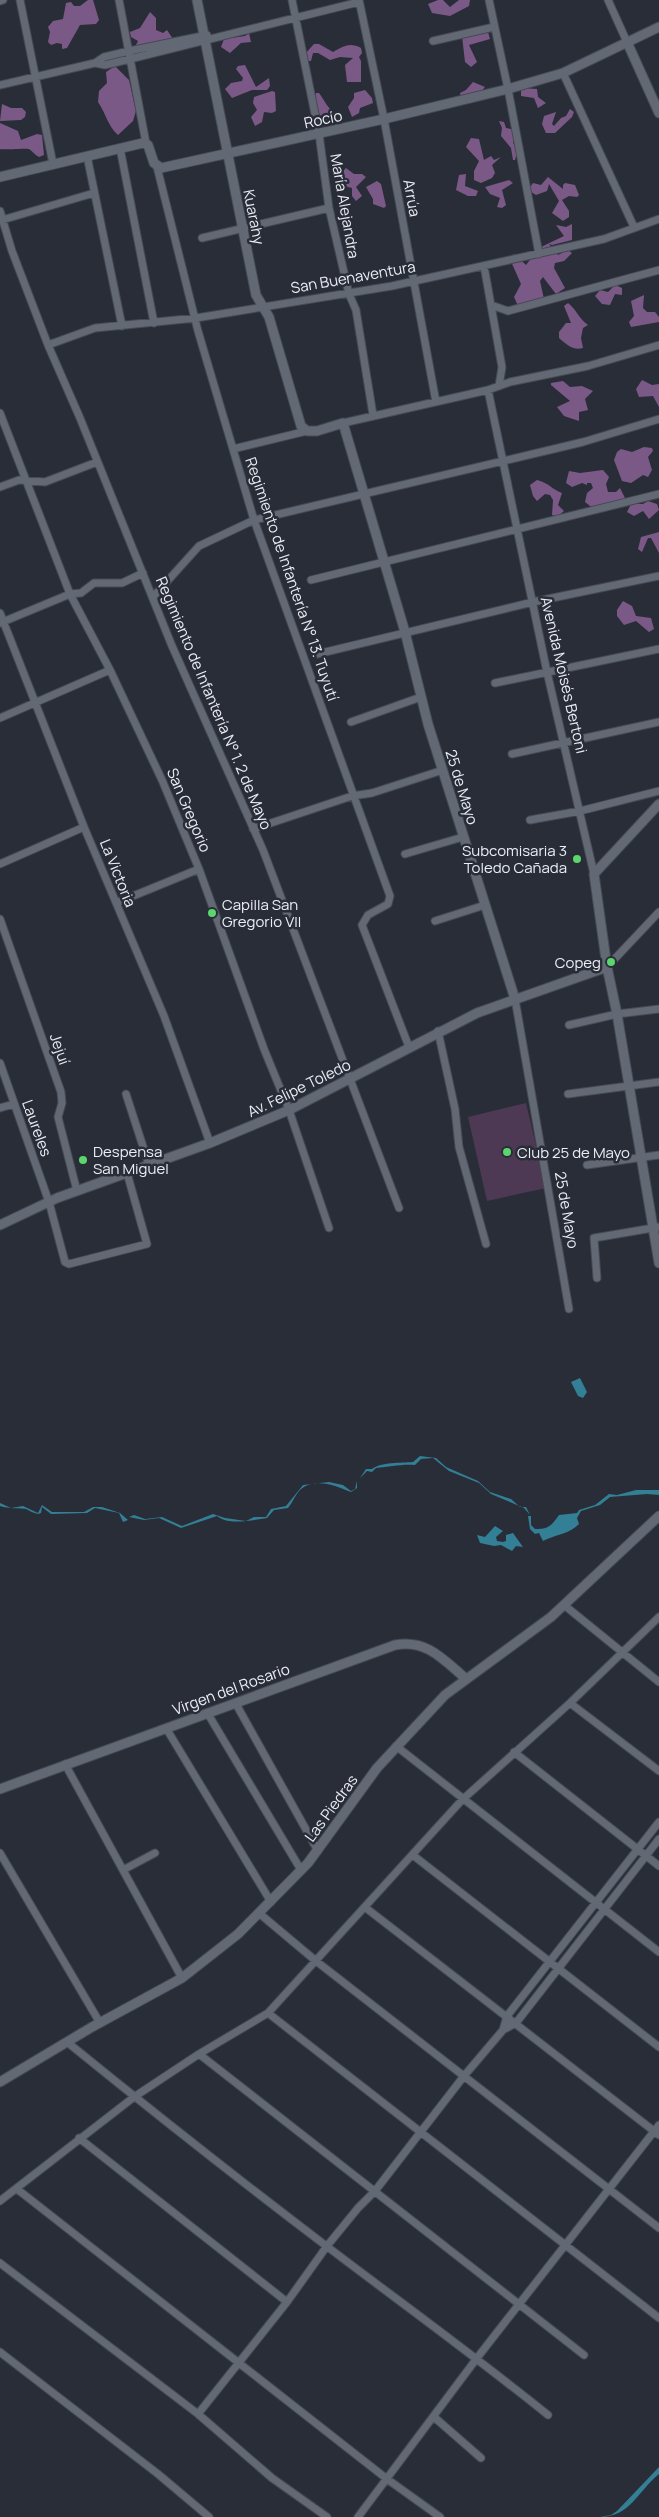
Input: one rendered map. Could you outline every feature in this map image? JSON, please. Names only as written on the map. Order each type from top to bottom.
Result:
[{"type":"street","points":[[20,0],[52,164]]},
{"type":"street","points":[[119,0],[146,143],[157,167]]},
{"type":"street","name":"Kuarahy","points":[[198,0],[208,37],[227,152],[256,295],[268,316],[301,426],[307,431]]},
{"type":"street","name":"María Alejandra","points":[[292,0],[319,134],[329,208],[349,294],[356,310],[373,415]]},
{"type":"street","points":[[488,0],[508,89],[539,254]]},
{"type":"street","points":[[608,0],[659,113]]},
{"type":"street","points":[[0,85],[95,63],[104,57],[129,51],[208,37],[359,1]]},
{"type":"street","name":"Arrúa","points":[[359,1],[384,119],[436,402]]},
{"type":"street","points":[[433,41],[494,27]]},
{"type":"street","name":"Rocío","points":[[157,167],[161,168],[227,152],[319,134],[508,89],[563,72],[659,27]]},
{"type":"street","points":[[95,63],[105,65],[208,37]]},
{"type":"street","points":[[563,72],[634,227]]},
{"type":"street","points":[[0,177],[146,143]]},
{"type":"street","points":[[120,148],[154,323]]},
{"type":"street","points":[[87,156],[122,326]]},
{"type":"street","name":"Regimiento de Infantería N° 13. Tuyutí","points":[[157,167],[196,318],[254,520],[352,796],[390,896],[390,900],[384,907],[368,915],[362,925],[409,1047]]},
{"type":"street","points":[[2,220],[94,193]]},
{"type":"street","points":[[202,238],[329,208]]},
{"type":"street","name":"Regimiento de Infantería N° 1. 2 de Mayo","points":[[0,211],[48,345],[144,573],[172,646],[253,829],[399,1208]]},
{"type":"street","name":"San Buenaventura","points":[[48,345],[95,328],[196,318],[349,294],[413,281],[604,238],[659,219]]},
{"type":"street","points":[[484,266],[502,368],[499,386]]},
{"type":"street","points":[[494,321],[508,311],[659,270]]},
{"type":"street","points":[[491,306],[508,311]]},
{"type":"street","points":[[233,449],[307,431],[317,431],[373,415],[588,366],[659,344]]},
{"type":"street","name":"Avenida Moisés Bertoni","points":[[488,390],[547,672],[565,742],[594,874],[607,967],[630,1085],[641,1158],[656,1227],[659,1263]]},
{"type":"street","name":"San Gregorio","points":[[0,413],[24,480],[70,594],[110,670],[162,780],[199,869],[264,1049],[290,1110],[329,1228]]},
{"type":"street","points":[[153,597],[199,546],[254,520],[364,492],[583,442],[659,419]]},
{"type":"street","name":"25 de Mayo","points":[[343,423],[385,560],[421,697],[484,906],[515,999],[570,1309]]},
{"type":"street","points":[[0,487],[24,480],[45,482],[97,462]]},
{"type":"street","points":[[311,580],[385,560],[659,494]]},
{"type":"street","points":[[2,622],[70,594],[81,593],[94,583],[122,583],[144,573]]},
{"type":"street","points":[[317,654],[533,602],[659,576]]},
{"type":"street","name":"La Victoria","points":[[0,613],[2,622],[37,702],[84,827],[164,1016],[210,1144]]},
{"type":"street","points":[[495,683],[659,649]]},
{"type":"street","points":[[0,718],[110,670]]},
{"type":"street","points":[[351,722],[421,697]]},
{"type":"street","points":[[512,754],[659,722]]},
{"type":"street","points":[[253,829],[352,796],[372,793],[443,770]]},
{"type":"street","points":[[530,820],[580,811],[659,791]]},
{"type":"street","points":[[594,874],[659,804]]},
{"type":"street","points":[[0,864],[84,827]]},
{"type":"street","points":[[405,854],[463,836]]},
{"type":"street","points":[[116,903],[199,869]]},
{"type":"street","points":[[435,921],[484,906]]},
{"type":"street","points":[[607,967],[659,912]]},
{"type":"street","name":"Jejuí","points":[[0,918],[61,1092],[62,1103],[58,1117],[77,1191]]},
{"type":"street","name":"Av. Felipe Toledo","points":[[0,1225],[49,1202],[210,1144],[290,1110],[438,1031],[477,1013],[607,967]]},
{"type":"street","points":[[569,1025],[617,1014],[659,1008]]},
{"type":"street","points":[[438,1031],[455,1109],[459,1147],[486,1244]]},
{"type":"street","name":"Laureles","points":[[0,1063],[49,1202],[62,1258],[69,1264],[145,1246],[148,1241],[127,1173]]},
{"type":"street","points":[[568,1094],[659,1082]]},
{"type":"street","points":[[126,1094],[149,1165]]},
{"type":"street","points":[[0,1108],[14,1104]]},
{"type":"street","points":[[586,1165],[659,1155]]},
{"type":"street","points":[[597,1278],[594,1238],[656,1227]]},
{"type":"street","name":"Las Piedras","points":[[0,2082],[100,2023],[182,1978],[209,1959],[260,1914],[318,1851],[377,1768],[445,1695],[564,1605],[659,1516]]},
{"type":"street","points":[[564,1605],[622,1654],[659,1682]]},
{"type":"street","points":[[0,2201],[134,2097],[199,2054],[268,2013],[414,1856],[462,1800],[570,1703],[659,1617]]},
{"type":"street","name":"Virgen del Rosario","points":[[0,1789],[236,1704],[338,1664],[409,1642],[434,1652],[465,1678]]},
{"type":"street","points":[[570,1703],[659,1771]]},
{"type":"street","points":[[236,1704],[318,1851]]},
{"type":"street","points":[[208,1714],[301,1870]]},
{"type":"street","points":[[166,1728],[271,1902]]},
{"type":"street","points":[[396,1746],[462,1800],[659,1952]]},
{"type":"street","points":[[514,1752],[659,1866]]},
{"type":"street","points":[[65,1764],[182,1978]]},
{"type":"street","points":[[503,2030],[507,2016],[659,1822]]},
{"type":"street","points":[[198,2414],[287,2302],[327,2246],[358,2208],[376,2191],[464,2076],[503,2030],[516,2023],[659,1839]]},
{"type":"street","points":[[0,1853],[100,2023]]},
{"type":"street","points":[[123,1870],[155,1853]]},
{"type":"street","points":[[414,1856],[659,2047]]},
{"type":"street","points":[[366,1908],[656,2133]]},
{"type":"street","points":[[260,1914],[316,1961],[659,2228]]},
{"type":"street","points":[[268,2013],[659,2318]]},
{"type":"street","points":[[67,2042],[134,2097],[327,2246],[477,2358],[548,2415]]},
{"type":"street","points":[[199,2054],[522,2304],[584,2355]]},
{"type":"street","points":[[358,2517],[477,2358],[522,2304],[609,2189],[656,2133],[659,2125]]},
{"type":"street","points":[[79,2138],[287,2302]]},
{"type":"street","points":[[17,2189],[387,2479],[440,2517]]},
{"type":"street","points":[[0,2263],[198,2414],[272,2478],[327,2517]]},
{"type":"street","points":[[0,2352],[158,2474],[209,2517]]},
{"type":"street","points":[[434,2417],[481,2458]]},
{"type":"shaded area","points":[[88,0],[93,0],[99,20],[96,24],[80,25],[67,48],[62,49],[62,44],[57,43],[51,45],[48,42],[50,32],[48,27],[53,21],[63,19],[66,3],[71,2],[74,6],[80,6]]},
{"type":"shaded area","points":[[443,0],[450,7],[459,0],[470,0],[469,6],[450,16],[432,13],[428,4]]},
{"type":"shaded area","points":[[150,12],[156,18],[156,30],[163,33],[167,30],[173,39],[166,46],[156,42],[149,51],[141,53],[136,45],[138,41],[131,37],[130,32],[140,28]]},
{"type":"shaded area","points":[[477,32],[488,32],[490,39],[469,45],[477,62],[471,67],[465,62],[462,36]]},
{"type":"shaded area","points":[[249,33],[251,42],[241,43],[230,53],[221,47],[224,39],[245,36]]},
{"type":"shaded area","points":[[314,44],[319,44],[333,52],[340,48],[354,45],[361,48],[362,53],[359,57],[361,61],[361,82],[347,82],[345,65],[353,58],[340,57],[330,60],[318,53],[313,53],[311,61],[308,61],[305,54]]},
{"type":"shaded area","points":[[245,65],[256,87],[269,78],[270,86],[267,90],[252,90],[232,98],[225,89],[231,83],[242,81],[243,78],[236,69],[238,66]]},
{"type":"shaded area","points":[[115,66],[129,80],[136,111],[133,121],[118,135],[111,127],[98,102],[99,91],[107,83],[106,72]]},
{"type":"shaded area","points":[[473,82],[485,87],[480,93],[471,93],[461,99],[460,93],[466,90]]},
{"type":"shaded area","points":[[521,89],[537,89],[538,97],[546,103],[538,108],[534,98],[521,96]]},
{"type":"shaded area","points":[[365,90],[372,98],[373,103],[360,108],[359,113],[352,117],[348,107],[354,98],[354,93]]},
{"type":"shaded area","points":[[272,91],[275,92],[276,111],[272,113],[264,112],[262,122],[255,126],[251,117],[257,110],[253,103],[254,97]]},
{"type":"shaded area","points":[[316,93],[319,93],[328,107],[336,114],[335,121],[323,119],[314,104]]},
{"type":"shaded area","points":[[2,104],[11,108],[22,108],[26,112],[25,117],[21,120],[0,121]]},
{"type":"shaded area","points":[[570,109],[574,112],[572,117],[555,133],[546,133],[542,124],[544,116],[556,112],[552,124],[554,126],[561,118],[566,116]]},
{"type":"shaded area","points":[[499,121],[504,122],[506,128],[511,129],[515,135],[513,142],[517,152],[515,160],[513,160],[511,148],[501,136],[502,128]]},
{"type":"shaded area","points":[[0,123],[18,131],[21,140],[37,134],[42,135],[44,155],[39,157],[29,149],[0,149]]},
{"type":"shaded area","points":[[471,138],[479,139],[484,160],[491,156],[494,160],[501,157],[492,165],[495,173],[492,178],[481,183],[474,180],[474,171],[479,161],[466,147]]},
{"type":"shaded area","points":[[346,168],[354,174],[362,174],[366,177],[356,187],[362,196],[356,201],[352,196],[352,188],[340,185],[340,180],[344,177],[343,171]]},
{"type":"shaded area","points":[[466,174],[465,186],[478,191],[476,196],[468,196],[456,190],[459,175]]},
{"type":"shaded area","points":[[548,177],[563,189],[565,183],[575,185],[579,195],[577,197],[569,196],[562,200],[569,211],[569,217],[563,221],[552,213],[559,201],[549,184],[547,191],[536,195],[528,190],[533,183],[541,185]]},
{"type":"shaded area","points":[[509,180],[513,183],[502,190],[506,205],[502,208],[497,207],[500,198],[490,194],[485,187]]},
{"type":"shaded area","points":[[377,181],[381,184],[386,206],[384,208],[373,204],[373,199],[366,187]]},
{"type":"shaded area","points":[[572,224],[572,240],[549,244],[558,255],[568,250],[572,253],[564,261],[555,263],[554,268],[565,288],[556,294],[543,277],[540,281],[544,299],[542,302],[533,307],[519,308],[514,297],[521,284],[509,257],[514,254],[526,265],[539,248],[564,236],[556,225],[566,227]]},
{"type":"shaded area","points":[[615,285],[622,288],[622,295],[615,294],[610,305],[602,304],[595,296],[600,290],[608,292]]},
{"type":"shaded area","points":[[644,295],[643,308],[647,312],[655,312],[659,317],[659,322],[631,327],[629,322],[634,316],[631,301]]},
{"type":"shaded area","points":[[568,303],[588,325],[583,328],[581,338],[583,348],[573,348],[559,338],[559,332],[566,323],[571,323],[564,306]]},
{"type":"shaded area","points":[[642,380],[652,385],[659,384],[659,407],[653,396],[639,397],[636,389]]},
{"type":"shaded area","points":[[563,381],[570,387],[582,386],[593,391],[585,399],[588,410],[579,412],[579,421],[564,416],[557,407],[570,401],[551,385],[551,383]]},
{"type":"shaded area","points":[[644,447],[652,448],[653,451],[648,457],[652,470],[648,477],[643,475],[631,483],[622,481],[614,460],[617,452],[621,449],[632,452]]},
{"type":"shaded area","points":[[603,470],[609,477],[606,484],[608,492],[616,492],[620,488],[625,498],[624,500],[594,509],[585,502],[587,493],[593,488],[591,483],[587,483],[587,485],[582,483],[572,487],[566,483],[569,471],[580,473]]},
{"type":"shaded area","points":[[537,480],[562,493],[558,505],[564,511],[557,517],[552,515],[553,500],[550,495],[545,494],[537,501],[533,496],[530,485]]},
{"type":"shaded area","points":[[648,501],[657,504],[659,510],[649,519],[643,511],[634,516],[627,512],[631,504],[643,504]]},
{"type":"shaded area","points":[[659,532],[659,553],[651,538],[648,538],[642,552],[638,549],[641,537]]},
{"type":"shaded area","points":[[623,601],[632,606],[636,616],[651,618],[654,629],[649,632],[636,621],[624,625],[617,616],[617,610]]},
{"type":"shaded area","name":"Club 25 de Mayo","points":[[526,1103],[546,1188],[487,1201],[468,1117]]},
{"type":"water","points":[[580,1378],[587,1392],[583,1398],[578,1396],[571,1382]]},
{"type":"water","points":[[420,1456],[436,1458],[446,1467],[478,1481],[490,1492],[511,1499],[519,1506],[491,1494],[479,1483],[449,1471],[433,1458],[421,1459],[415,1465],[376,1468],[372,1472],[367,1471],[360,1478],[366,1469],[386,1464],[413,1462]]},
{"type":"water","points":[[357,1481],[357,1488],[351,1492],[332,1485],[319,1483],[329,1482],[343,1485],[351,1491],[355,1489]]},
{"type":"water","points":[[311,1484],[299,1491],[288,1508],[274,1510],[267,1518],[246,1521],[254,1517],[266,1517],[271,1509],[286,1506],[303,1485]]},
{"type":"water","points":[[636,1490],[659,1490],[659,1495],[610,1497],[600,1505],[581,1511],[577,1518],[579,1524],[575,1527],[543,1541],[539,1533],[535,1534],[530,1529],[528,1516],[531,1516],[531,1525],[535,1529],[544,1528],[552,1524],[559,1515],[577,1513],[579,1510],[595,1505],[609,1494],[617,1495]]},
{"type":"water","points":[[0,1503],[11,1508],[0,1506]]},
{"type":"water","points":[[42,1505],[52,1512],[84,1512],[93,1507],[102,1507],[120,1513],[128,1520],[123,1522],[119,1513],[95,1508],[87,1513],[51,1514],[42,1507],[41,1513],[38,1514],[26,1509],[11,1508],[23,1506],[38,1513]]},
{"type":"water","points":[[213,1514],[246,1521],[228,1521],[217,1516],[181,1528],[159,1518],[144,1520],[129,1517],[134,1515],[145,1519],[162,1517],[182,1526]]},
{"type":"water","points":[[495,1526],[503,1531],[496,1537],[497,1541],[506,1541],[506,1535],[513,1533],[523,1547],[516,1546],[512,1551],[501,1545],[494,1546],[480,1543],[477,1535],[485,1537]]},
{"type":"water","points":[[659,2467],[659,2474],[626,2508],[619,2513],[610,2516],[600,2517],[611,2515],[617,2511]]},
{"type":"place","name":"Subcomisaria 3 Toledo Cañada","points":[[577,859]]},
{"type":"place","name":"Capilla San Gregorio VII","points":[[212,913]]},
{"type":"place","name":"Copeg","points":[[611,962]]},
{"type":"place","name":"Club 25 de Mayo","points":[[507,1152]]},
{"type":"place","name":"Despensa San Miguel","points":[[83,1160]]}]
